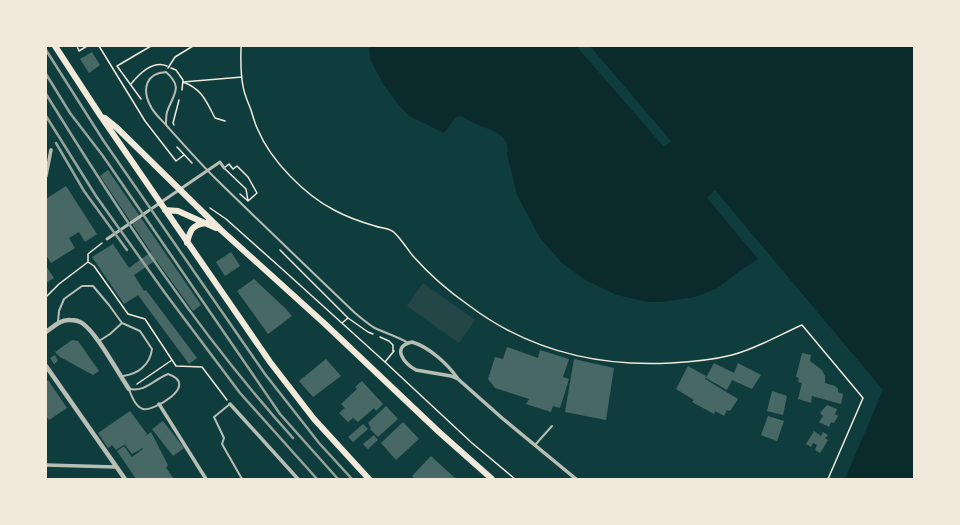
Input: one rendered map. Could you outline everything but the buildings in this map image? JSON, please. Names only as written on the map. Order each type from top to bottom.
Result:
[{"type":"highway","points":[[55,46],[187,243],[281,376],[314,418],[369,479]]},
{"type":"highway","points":[[100,115],[116,127],[221,230],[325,324],[439,432],[492,479]]},
{"type":"highway","points":[[165,210],[178,211],[221,230]]},
{"type":"highway","points":[[187,243],[189,234],[193,227],[206,223]]},
{"type":"street","points":[[46,176],[52,150]]},
{"type":"street","points":[[106,241],[220,162],[224,168]]},
{"type":"street","points":[[46,332],[58,323],[69,320],[81,322],[98,341],[129,389]]},
{"type":"street","points":[[458,379],[412,368],[401,357],[400,352],[402,348],[408,343],[412,342],[424,347],[534,446],[576,479]]},
{"type":"street","points":[[46,366],[124,479]]},
{"type":"street","points":[[159,404],[206,479]]},
{"type":"street","points":[[230,404],[298,479]]},
{"type":"street","points":[[46,465],[116,467]]},
{"type":"lane","points":[[166,125],[166,114],[174,96],[176,87],[174,79],[166,72],[158,73],[151,78],[146,88],[147,95],[155,114],[192,156],[355,313],[372,326],[408,343]]},
{"type":"lane","points":[[58,323],[59,311],[64,299],[82,286],[93,286],[122,323],[140,331],[152,349],[151,356],[146,365],[132,375],[120,377]]},
{"type":"lane","points":[[98,341],[110,334],[122,323]]},
{"type":"lane","points":[[168,374],[174,376],[179,383],[177,392],[159,404],[146,410],[141,409],[129,389],[143,389],[168,374]]},
{"type":"lane","points":[[230,404],[214,417],[224,438],[222,444],[242,479]]},
{"type":"lane","points":[[534,446],[552,426]]},
{"type":"path","points":[[77,46],[80,51],[87,46]]},
{"type":"path","points":[[99,46],[145,121],[176,161],[184,155]]},
{"type":"path","points":[[117,66],[151,46]]},
{"type":"path","points":[[166,72],[176,57],[193,46]]},
{"type":"path","points":[[241,46],[240,64],[243,87],[258,132],[278,164],[316,199],[334,210],[358,221],[393,231],[412,255],[434,278],[467,305],[510,333],[540,345],[578,357],[618,364],[646,365],[694,362],[733,355],[802,325],[863,398],[828,479]]},
{"type":"path","points":[[131,84],[140,72],[158,65],[164,65],[176,70],[183,80],[183,88],[173,123],[177,128]]},
{"type":"path","points":[[183,82],[242,77]]},
{"type":"path","points":[[183,82],[194,86],[203,95],[215,118],[225,121]]},
{"type":"path","points":[[233,169],[237,166],[248,177],[257,192],[248,201]]},
{"type":"path","points":[[224,168],[246,189],[248,201]]},
{"type":"path","points":[[238,191],[248,201]]},
{"type":"path","points":[[210,207],[231,224],[472,443],[515,479]]},
{"type":"path","points":[[88,262],[88,254],[106,241]]},
{"type":"path","points":[[46,296],[88,262]]},
{"type":"path","points":[[88,262],[94,266],[128,314],[145,319],[176,366],[202,367],[230,404]]},
{"type":"path","points":[[384,362],[394,350],[402,348]]},
{"type":"path","points":[[129,389],[172,360]]},
{"type":"shaded area","points":[[369,46],[576,46],[664,147],[671,141],[590,46],[914,46],[914,479],[845,479],[883,390],[715,190],[707,198],[758,259],[738,272],[718,288],[695,297],[662,302],[648,302],[617,295],[587,281],[562,263],[540,238],[517,195],[507,154],[508,148],[503,138],[499,134],[462,116],[456,117],[444,133],[409,116],[383,84],[370,59]]},
{"type":"shaded area","points":[[423,283],[475,320],[459,343],[407,306]]},
{"type":"railway","points":[[46,50],[103,140],[265,374],[319,443],[352,479]]},
{"type":"railway","points":[[46,74],[70,113],[103,156],[280,414],[338,479]]},
{"type":"railway","points":[[46,94],[102,184],[162,272],[225,357],[293,438]]},
{"type":"railway","points":[[46,116],[96,196],[165,293],[240,393],[317,479]]},
{"type":"railway","points":[[56,143],[84,191],[127,250]]}]
